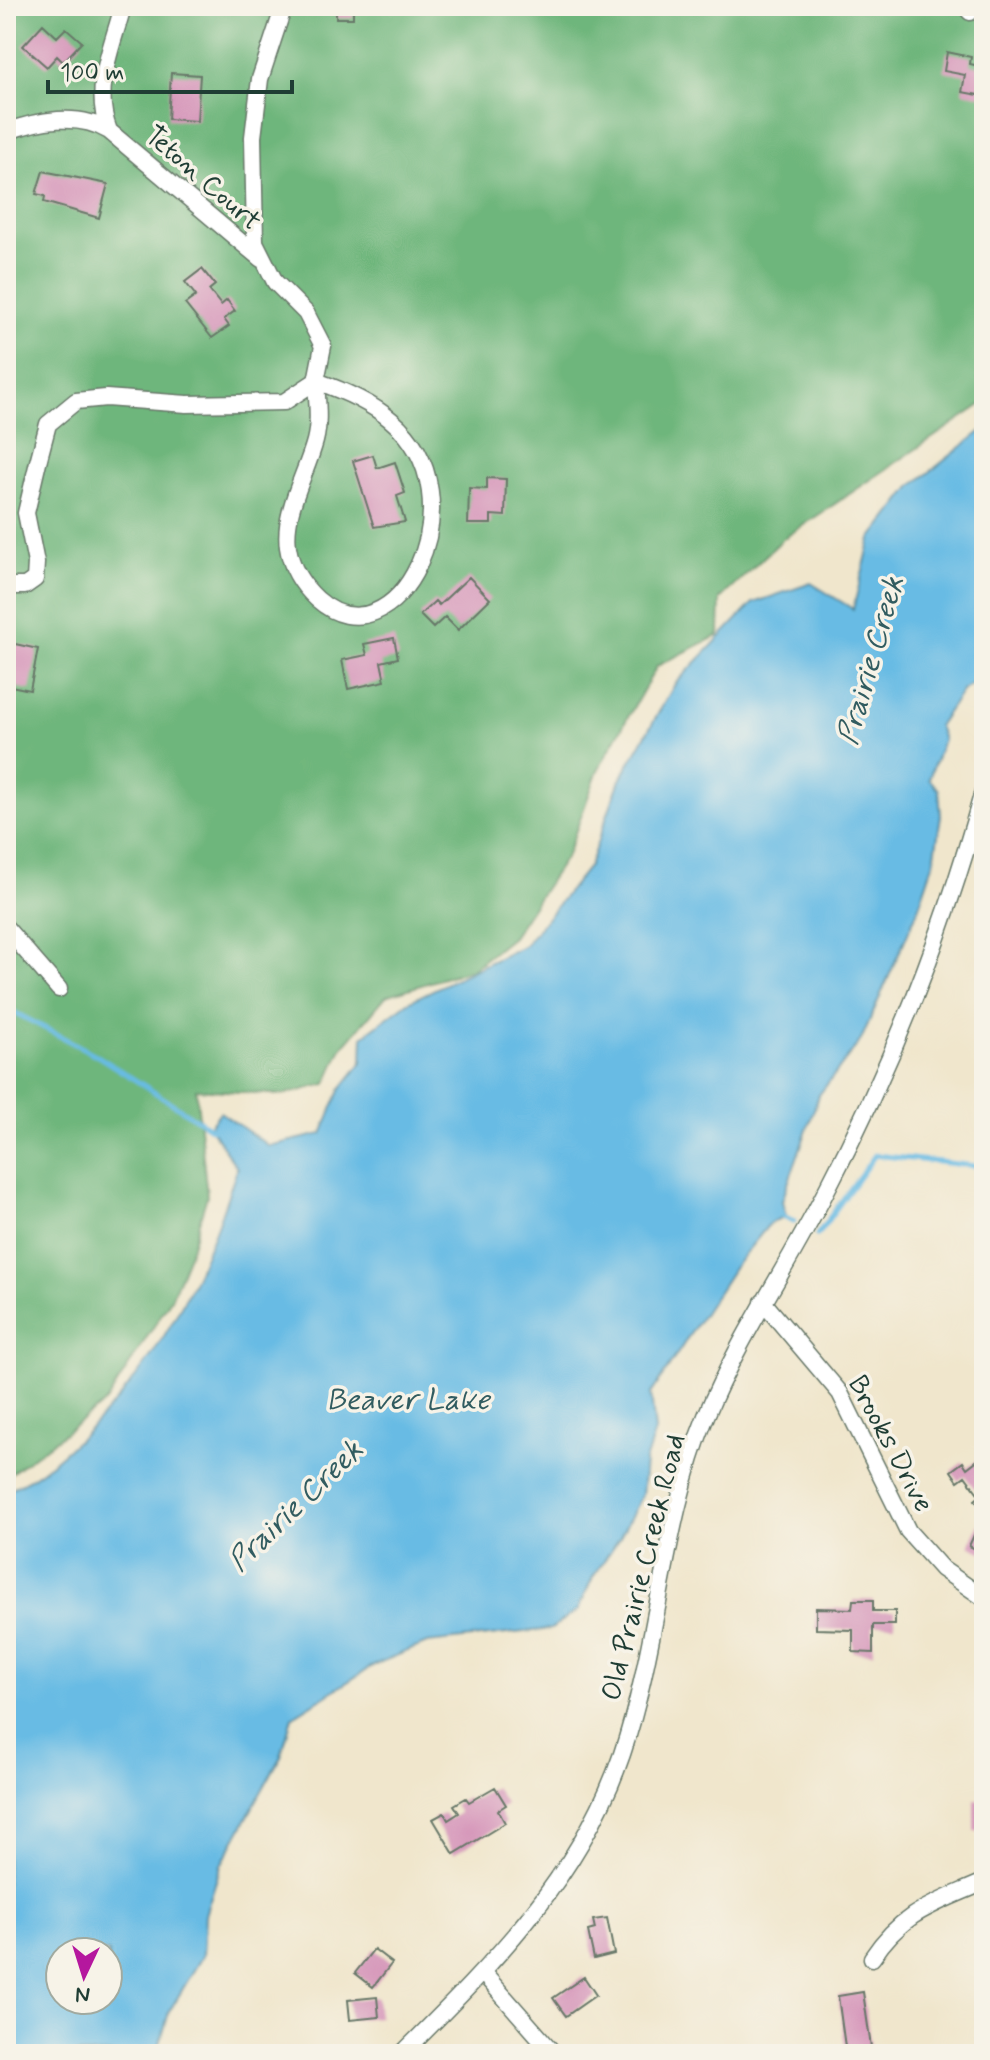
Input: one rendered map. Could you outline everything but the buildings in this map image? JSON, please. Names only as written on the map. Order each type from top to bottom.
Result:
[{"type":"street","name":"Teton Court","points":[[109,131],[100,102],[123,6]]},
{"type":"street","points":[[284,6],[260,79],[253,137],[255,242],[275,282],[306,313],[323,346],[316,381],[315,440],[292,507],[288,547],[302,585],[330,610],[361,614],[389,604],[411,583],[426,552],[432,516],[429,480],[415,446],[392,421],[351,396],[316,381]]},
{"type":"street","name":"Teton Court","points":[[6,132],[31,122],[74,120],[99,125],[265,263]]},
{"type":"street","points":[[6,586],[25,586],[35,579],[26,513],[48,424],[76,401],[106,398],[187,404],[284,402],[316,381]]},
{"type":"street","name":"Old Prairie Creek Road","points":[[402,2054],[520,1933],[569,1867],[608,1792],[631,1722],[660,1576],[705,1419],[740,1342],[822,1199],[894,1050],[937,939],[984,788]]},
{"type":"street","points":[[6,928],[59,989]]},
{"type":"street","name":"Brooks Drive","points":[[763,1302],[840,1393],[908,1531],[942,1569],[984,1598]]},
{"type":"street","points":[[872,1958],[890,1932],[922,1908],[984,1882]]},
{"type":"street","points":[[483,1973],[554,2054]]},
{"type":"green space","points":[[6,6],[984,6],[984,403],[783,539],[720,599],[719,635],[657,666],[598,770],[567,855],[512,937],[472,969],[386,996],[342,1048],[326,1084],[284,1095],[196,1089],[207,1196],[190,1252],[171,1299],[106,1402],[6,1477]]},
{"type":"water","name":"Beaver Lake","points":[[984,429],[984,675],[962,691],[938,726],[943,739],[929,779],[939,790],[941,816],[934,861],[917,912],[861,1040],[819,1095],[782,1201],[786,1216],[770,1223],[734,1267],[651,1394],[655,1431],[645,1461],[642,1495],[620,1537],[593,1577],[578,1610],[551,1629],[427,1643],[376,1664],[292,1717],[281,1756],[221,1865],[205,1915],[203,1955],[169,2012],[157,2054],[6,2054],[6,1490],[40,1472],[102,1416],[129,1386],[174,1319],[209,1247],[237,1168],[209,1126],[220,1112],[269,1146],[322,1134],[340,1090],[362,1062],[363,1036],[408,1002],[525,945],[589,866],[620,780],[675,684],[753,603],[811,583],[853,609],[871,539],[912,486]]},
{"type":"waterway","points":[[6,1008],[96,1055],[212,1129]]},
{"type":"waterway","points":[[817,1235],[875,1155],[984,1167]]},
{"type":"waterway","points":[[781,1215],[794,1221]]},
{"type":"water label","name":"Prairie Creek","points":[[870,660]]},
{"type":"water label","name":"Prairie Creek","points":[[295,1505]]}]
